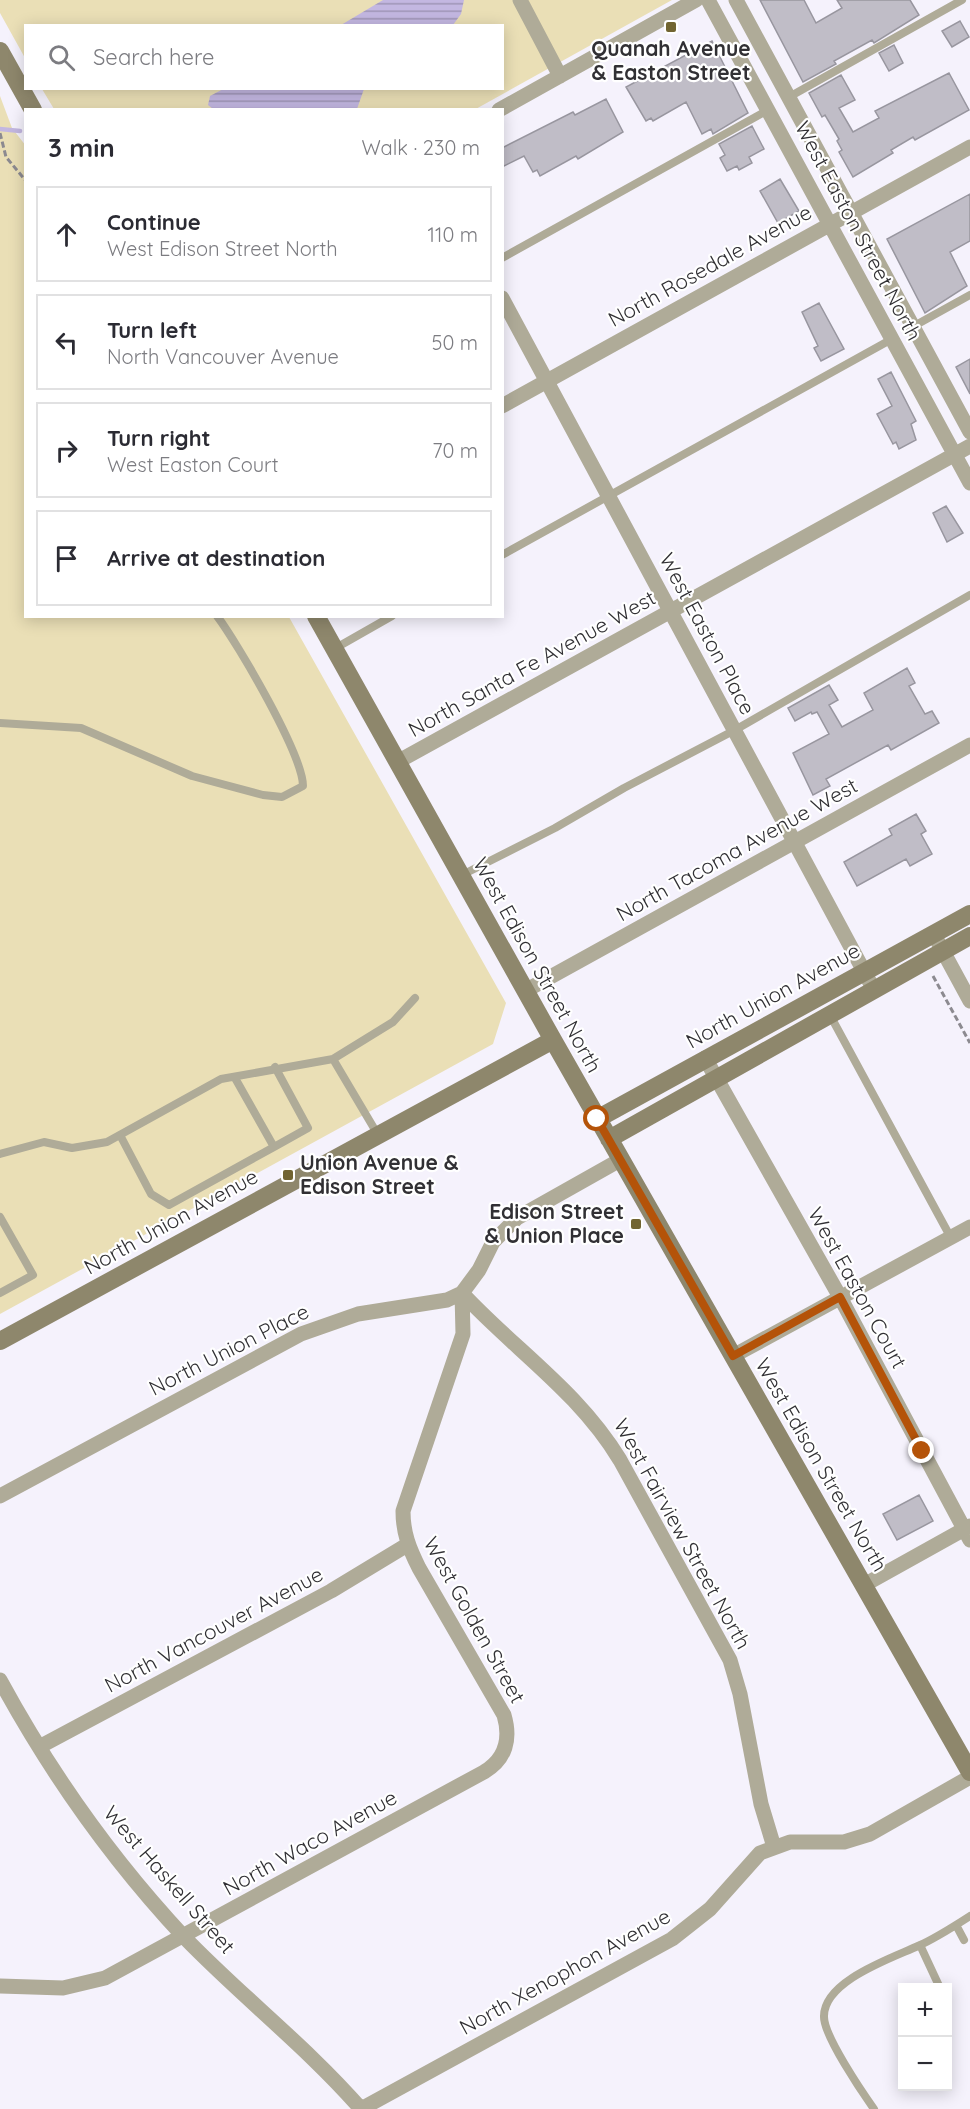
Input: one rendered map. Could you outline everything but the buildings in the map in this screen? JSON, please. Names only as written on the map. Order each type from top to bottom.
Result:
[{"type":"street","points":[[520,0],[560,76]]},
{"type":"street","points":[[503,108],[696,0]]},
{"type":"street","name":"West Easton Street North","points":[[708,0],[970,483]]},
{"type":"street","name":"West Easton Street North","points":[[736,0],[970,432]]},
{"type":"street","points":[[0,51],[32,108]]},
{"type":"street","name":"North Rosedale Avenue","points":[[504,405],[970,147]]},
{"type":"street","name":"West Easton Place","points":[[504,302],[874,990]]},
{"type":"street","name":"North Santa Fe Avenue West","points":[[397,762],[970,446]]},
{"type":"street","name":"West Edison Street North","points":[[317,618],[597,1119],[970,1772]]},
{"type":"street","name":"North Tacoma Avenue West","points":[[525,991],[970,746]]},
{"type":"street","name":"North Union Avenue","points":[[597,1119],[970,914]]},
{"type":"street","points":[[934,934],[970,1000]]},
{"type":"street","name":"North Union Avenue","points":[[609,1138],[970,936]]},
{"type":"street","name":"North Union Avenue","points":[[0,1341],[553,1040]]},
{"type":"street","name":"West Easton Court","points":[[705,1058],[840,1297],[968,1532]]},
{"type":"street","points":[[462,1293],[479,1270],[493,1242],[517,1218],[621,1160]]},
{"type":"street","points":[[733,1356],[970,1227]]},
{"type":"street","name":"North Union Place","points":[[0,1496],[301,1334],[358,1314],[447,1300],[462,1293]]},
{"type":"street","name":"West Golden Street","points":[[462,1293],[463,1334],[403,1511],[407,1545],[504,1716],[508,1737],[500,1760]]},
{"type":"street","name":"West Fairview Street North","points":[[462,1293],[492,1326],[581,1406],[601,1429],[626,1470],[730,1660],[740,1694],[761,1804],[774,1847]]},
{"type":"street","points":[[864,1585],[968,1532]]},
{"type":"street","name":"North Vancouver Avenue","points":[[39,1747],[331,1591],[407,1545]]},
{"type":"street","name":"West Haskell Street","points":[[0,1680],[39,1747],[77,1805],[183,1936],[332,2076],[361,2109]]},
{"type":"street","name":"North Waco Avenue","points":[[0,1986],[63,1988],[92,1983],[484,1772],[500,1760]]},
{"type":"street","name":"North Xenophon Avenue","points":[[361,2109],[647,1955],[696,1922],[760,1853],[790,1842],[844,1842],[870,1834],[970,1777]]},
{"type":"lane","points":[[789,97],[962,0]]},
{"type":"lane","points":[[504,257],[769,109]]},
{"type":"lane","points":[[914,326],[970,295]]},
{"type":"lane","points":[[504,554],[892,339]]},
{"type":"lane","points":[[461,876],[555,828],[624,788],[735,730],[970,595]]},
{"type":"lane","points":[[0,723],[81,728],[192,776],[263,795],[282,797],[294,793],[303,786],[299,763],[242,654],[218,618]]},
{"type":"lane","points":[[334,649],[388,618]]},
{"type":"lane","points":[[0,1154],[44,1142],[72,1148],[107,1142],[221,1079],[235,1078],[275,1067],[333,1059],[393,1022],[416,998]]},
{"type":"lane","points":[[830,1015],[951,1238]]},
{"type":"lane","points":[[333,1059],[378,1135]]},
{"type":"lane","points":[[120,1135],[151,1194],[169,1205],[308,1128],[275,1067]]},
{"type":"lane","points":[[235,1078],[274,1147]]},
{"type":"lane","points":[[0,1217],[33,1275],[0,1293]]},
{"type":"lane","points":[[874,2109],[828,2033],[824,2019],[825,2008],[833,1995],[847,1982],[875,1965],[920,1946],[970,1916]]},
{"type":"lane","points":[[956,1925],[963,1940]]},
{"type":"lane","points":[[920,1946],[938,1983]]},
{"type":"path","points":[[0,133],[4,151],[24,178]]},
{"type":"path","points":[[928,967],[970,1043]]},
{"type":"shaded area","points":[[0,0],[672,0],[478,108],[53,108],[43,90],[504,90],[504,24],[24,24],[24,56],[0,13]]},
{"type":"shaded area","points":[[383,0],[464,0],[461,14],[454,24],[343,24]]},
{"type":"shaded area","points":[[221,90],[364,90],[357,108],[212,108],[208,105],[210,96]]},
{"type":"shaded area","points":[[0,96],[12,128],[24,143],[24,618],[290,618],[506,1003],[493,1044],[0,1314]]},
{"type":"waterway","points":[[0,129],[20,131]]},
{"type":"place","name":"Quanah Avenue & Easton Street","points":[[671,27]]},
{"type":"place","name":"Union Avenue & Edison Street","points":[[288,1175]]},
{"type":"place","name":"Edison Street & Union Place","points":[[636,1224]]},
{"type":"route","points":[[597,1119],[733,1356],[840,1297],[922,1451]]}]
